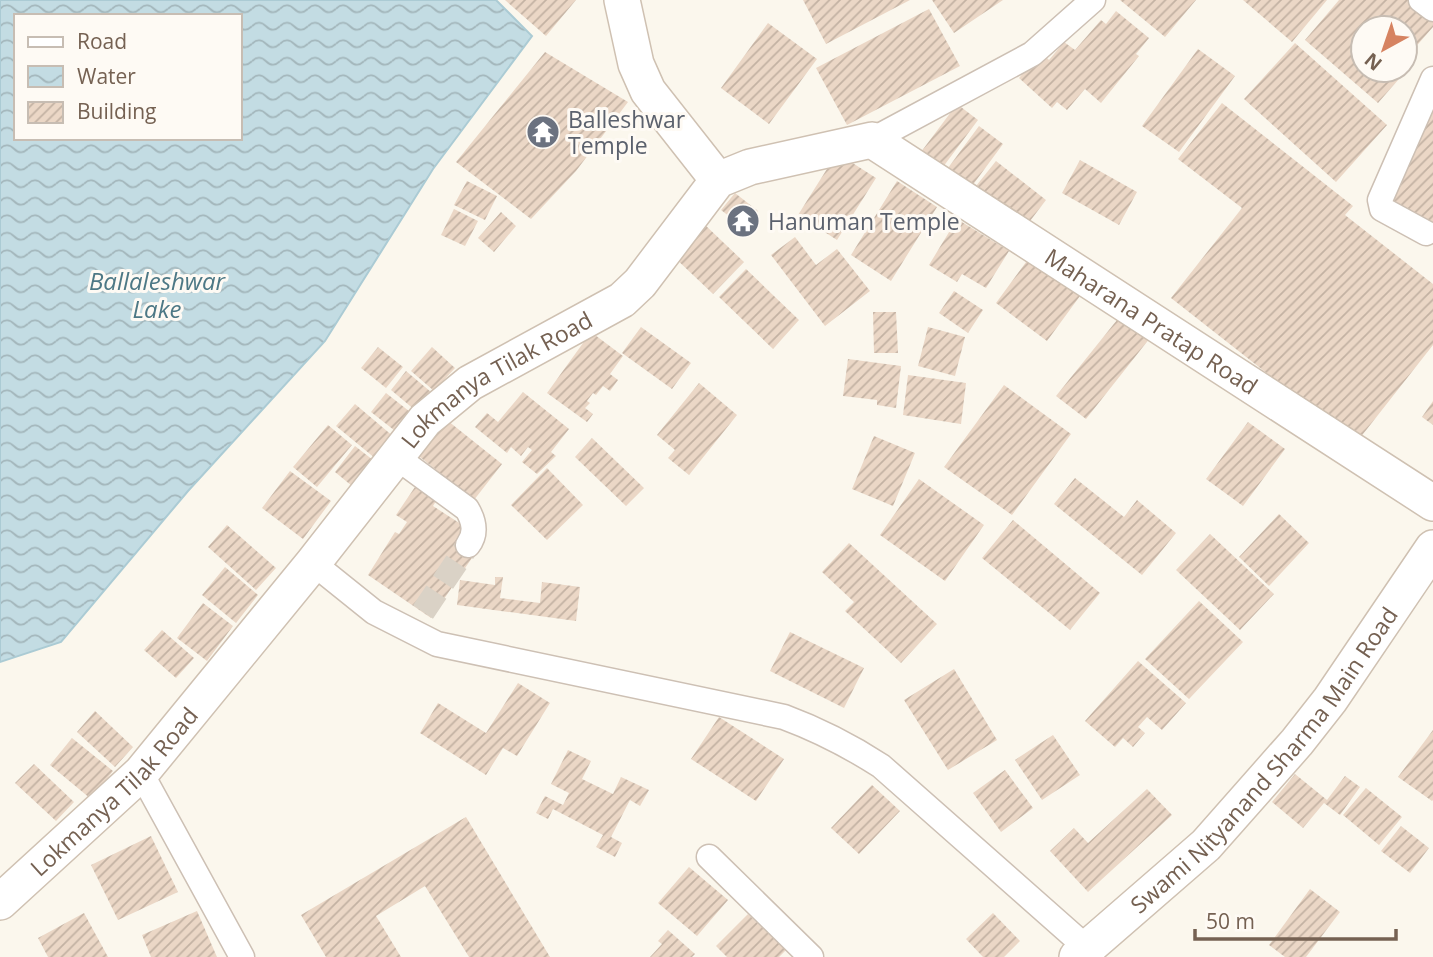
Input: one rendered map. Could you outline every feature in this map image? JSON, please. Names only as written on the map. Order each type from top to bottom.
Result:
[{"type":"street","points":[[622,0],[636,64],[648,91],[718,180]]},
{"type":"street","name":"Lokmanya Tilak Road","points":[[0,902],[141,773],[313,563],[425,420],[470,383],[622,300],[640,283],[718,180],[750,166],[872,140],[1032,54],[1093,0]]},
{"type":"street","points":[[1421,0],[1433,9]]},
{"type":"street","points":[[1426,233],[1382,209],[1380,200],[1431,88]]},
{"type":"street","name":"Maharana Pratap Road","points":[[872,140],[1433,503]]},
{"type":"street","points":[[396,457],[467,509],[472,519],[474,538],[468,545]]},
{"type":"street","name":"Swami Nityanand Sharma Main Road","points":[[1082,953],[1206,845],[1297,742],[1331,700],[1433,548]]},
{"type":"street","points":[[313,563],[374,612],[416,621],[437,644],[784,716],[820,730],[881,766],[1082,953]]},
{"type":"street","points":[[141,773],[242,957]]},
{"type":"street","points":[[709,857],[811,957]]},
{"type":"water","name":"Ballaleshwar Lake","points":[[0,0],[496,0],[532,36],[433,169],[325,341],[188,491],[61,642],[0,662]]},
{"type":"building","points":[[505,0],[576,0],[546,36]]},
{"type":"building","points":[[803,0],[910,0],[826,44]]},
{"type":"building","points":[[932,0],[1003,0],[954,33]]},
{"type":"building","points":[[1120,0],[1196,0],[1165,37]]},
{"type":"building","points":[[1243,0],[1327,0],[1292,42]]},
{"type":"building","points":[[1339,0],[1410,0],[1433,20],[1433,27],[1419,43],[1419,14],[1349,14],[1349,78],[1305,40]]},
{"type":"building","points":[[929,9],[960,66],[847,125],[816,68]]},
{"type":"building","points":[[1116,11],[1149,38],[1136,54],[1139,56],[1101,103],[1085,89],[1067,110],[1057,102],[1052,108],[1019,78],[1041,52],[1049,60],[1064,42],[1075,50],[1101,20],[1106,24]]},
{"type":"building","points":[[768,23],[817,59],[769,124],[721,88]]},
{"type":"building","points":[[1295,43],[1387,125],[1336,182],[1244,99]]},
{"type":"building","points":[[1198,49],[1235,76],[1179,152],[1142,126]]},
{"type":"building","name":"Balleshwar Temple","points":[[545,52],[628,102],[576,171],[531,219],[456,162]]},
{"type":"building","points":[[1356,84],[1395,84],[1378,103]]},
{"type":"building","points":[[1222,103],[1353,206],[1345,215],[1433,284],[1433,345],[1356,443],[1171,298],[1242,208],[1178,159]]},
{"type":"building","points":[[957,104],[978,120],[943,167],[921,152]]},
{"type":"building","points":[[1433,109],[1433,228],[1386,203]]},
{"type":"building","points":[[979,126],[1003,144],[972,186],[948,168]]},
{"type":"building","points":[[837,153],[876,178],[837,240],[798,215]]},
{"type":"building","points":[[1080,160],[1137,192],[1119,225],[1062,193]]},
{"type":"building","points":[[996,161],[1046,200],[1027,225],[976,186]]},
{"type":"building","points":[[467,181],[497,196],[485,220],[454,205]]},
{"type":"building","points":[[897,181],[937,207],[891,281],[851,255]]},
{"type":"building","name":"Hanuman Temple","points":[[735,193],[758,211],[747,230],[721,210]]},
{"type":"building","points":[[454,209],[478,221],[465,246],[441,235]]},
{"type":"building","points":[[501,212],[516,226],[494,252],[478,238]]},
{"type":"building","points":[[957,219],[1009,251],[986,288],[962,274],[957,282],[929,265]]},
{"type":"building","points":[[704,224],[744,262],[713,294],[673,256]]},
{"type":"building","points":[[795,237],[816,265],[837,249],[870,291],[825,326],[771,255]]},
{"type":"building","points":[[1029,258],[1080,296],[1047,341],[996,303]]},
{"type":"building","points":[[746,269],[799,320],[773,349],[719,297]]},
{"type":"building","points":[[954,291],[983,310],[968,333],[939,313]]},
{"type":"building","points":[[873,312],[896,312],[898,353],[874,353]]},
{"type":"building","points":[[1121,315],[1150,338],[1086,419],[1056,396]]},
{"type":"building","points":[[641,327],[691,363],[672,389],[622,353]]},
{"type":"building","points":[[928,327],[965,337],[955,376],[918,366]]},
{"type":"building","points":[[591,332],[623,356],[610,374],[618,380],[610,391],[603,386],[587,401],[590,403],[585,408],[593,414],[587,422],[547,393]]},
{"type":"building","points":[[378,347],[403,367],[386,388],[361,368]]},
{"type":"building","points":[[432,347],[455,368],[434,391],[411,371]]},
{"type":"building","points":[[848,359],[901,366],[896,408],[877,405],[877,400],[843,396]]},
{"type":"building","points":[[406,371],[431,392],[416,411],[391,390]]},
{"type":"building","points":[[908,375],[966,383],[961,424],[903,415]]},
{"type":"building","points":[[699,383],[737,415],[689,475],[668,458],[675,450],[657,435]]},
{"type":"building","points":[[1004,385],[1071,434],[1012,515],[944,467]]},
{"type":"building","points":[[523,392],[569,429],[551,452],[556,456],[537,474],[522,462],[532,450],[528,447],[521,456],[511,447],[507,453],[475,427],[487,413],[498,422]]},
{"type":"building","points":[[386,393],[414,415],[399,434],[371,412]]},
{"type":"building","points":[[1433,401],[1433,425],[1422,417]]},
{"type":"building","points":[[355,404],[394,437],[376,459],[336,426]]},
{"type":"building","points":[[443,417],[502,464],[474,500],[415,453]]},
{"type":"building","points":[[1248,422],[1285,449],[1243,506],[1206,479]]},
{"type":"building","points":[[328,425],[352,445],[317,487],[293,467]]},
{"type":"building","points":[[874,436],[915,453],[893,506],[852,489]]},
{"type":"building","points":[[592,438],[644,488],[626,506],[575,457]]},
{"type":"building","points":[[355,446],[373,460],[352,486],[335,472]]},
{"type":"building","points":[[547,468],[583,505],[547,540],[511,505]]},
{"type":"building","points":[[290,471],[331,501],[303,539],[262,508]]},
{"type":"building","points":[[1075,478],[1124,517],[1137,500],[1176,533],[1142,575],[1054,504]]},
{"type":"building","points":[[919,479],[984,525],[945,581],[880,535]]},
{"type":"building","points":[[417,484],[438,498],[433,506],[467,528],[474,555],[431,618],[368,575],[395,532],[399,534],[407,522],[396,515]]},
{"type":"building","points":[[1279,514],[1309,543],[1269,586],[1239,557]]},
{"type":"building","points":[[1013,520],[1100,593],[1070,630],[982,558]]},
{"type":"building","points":[[227,525],[276,568],[256,590],[208,547]]},
{"type":"building","points":[[1210,534],[1274,594],[1240,630],[1176,570]]},
{"type":"building","points":[[849,543],[937,624],[901,663],[845,611],[854,602],[822,572]]},
{"type":"building","points":[[225,567],[258,595],[236,623],[202,595]]},
{"type":"building","points":[[495,577],[503,577],[500,598],[540,603],[542,582],[580,587],[576,621],[457,605],[460,580],[495,585]]},
{"type":"building","points":[[1199,601],[1243,642],[1189,699],[1145,659]]},
{"type":"building","points":[[203,603],[233,626],[207,661],[177,638]]},
{"type":"building","points":[[162,630],[194,658],[176,678],[144,650]]},
{"type":"building","points":[[790,632],[864,668],[844,708],[770,671]]},
{"type":"building","points":[[1138,661],[1186,703],[1162,730],[1147,717],[1138,727],[1145,733],[1133,747],[1123,738],[1115,747],[1085,721]]},
{"type":"building","points":[[954,669],[997,740],[948,770],[904,700]]},
{"type":"building","points":[[518,683],[550,703],[517,756],[503,748],[486,775],[420,733],[438,703],[486,733]]},
{"type":"building","points":[[95,711],[133,747],[115,767],[77,732]]},
{"type":"building","points":[[719,717],[784,759],[756,801],[691,759]]},
{"type":"building","points":[[1433,730],[1433,800],[1432,801],[1398,777]]},
{"type":"building","points":[[1053,735],[1080,775],[1042,800],[1015,760]]},
{"type":"building","points":[[72,738],[113,771],[91,799],[50,765]]},
{"type":"building","points":[[568,750],[591,761],[582,779],[613,794],[621,777],[649,790],[640,806],[630,800],[611,837],[622,843],[615,857],[596,847],[603,835],[553,809],[548,819],[536,813],[545,796],[563,805],[569,793],[551,784]]},
{"type":"building","points":[[34,764],[74,802],[56,821],[15,783]]},
{"type":"building","points":[[1005,770],[1033,808],[1001,832],[973,793]]},
{"type":"building","points":[[1295,774],[1327,800],[1345,776],[1360,787],[1340,815],[1324,803],[1303,828],[1272,802]]},
{"type":"building","points":[[872,785],[900,811],[859,854],[831,828]]},
{"type":"building","points":[[1366,788],[1402,817],[1379,845],[1343,815]]},
{"type":"building","points":[[1147,789],[1172,815],[1088,892],[1050,851],[1074,828],[1088,843]]},
{"type":"building","points":[[466,817],[550,957],[469,957],[425,886],[376,916],[401,957],[326,957],[301,915]]},
{"type":"building","points":[[1401,826],[1429,848],[1410,873],[1381,851]]},
{"type":"building","points":[[151,836],[178,892],[118,920],[91,865]]},
{"type":"building","points":[[689,867],[728,900],[697,936],[658,903]]},
{"type":"building","points":[[1310,889],[1340,912],[1306,957],[1285,957],[1269,945]]},
{"type":"building","points":[[197,911],[217,957],[151,957],[142,935]]},
{"type":"building","points":[[84,913],[108,957],[48,957],[38,938]]},
{"type":"building","points":[[993,913],[1020,941],[1004,957],[983,957],[966,939]]},
{"type":"building","points":[[748,914],[786,950],[779,957],[727,957],[716,946]]},
{"type":"building","points":[[668,930],[695,954],[692,957],[650,957],[662,944],[658,941]]},
{"type":"tunnel","points":[[423,612],[468,545]]},
{"type":"place","name":"Balleshwar Temple","points":[[543,132]]},
{"type":"place","name":"Hanuman Temple","points":[[743,221]]}]
